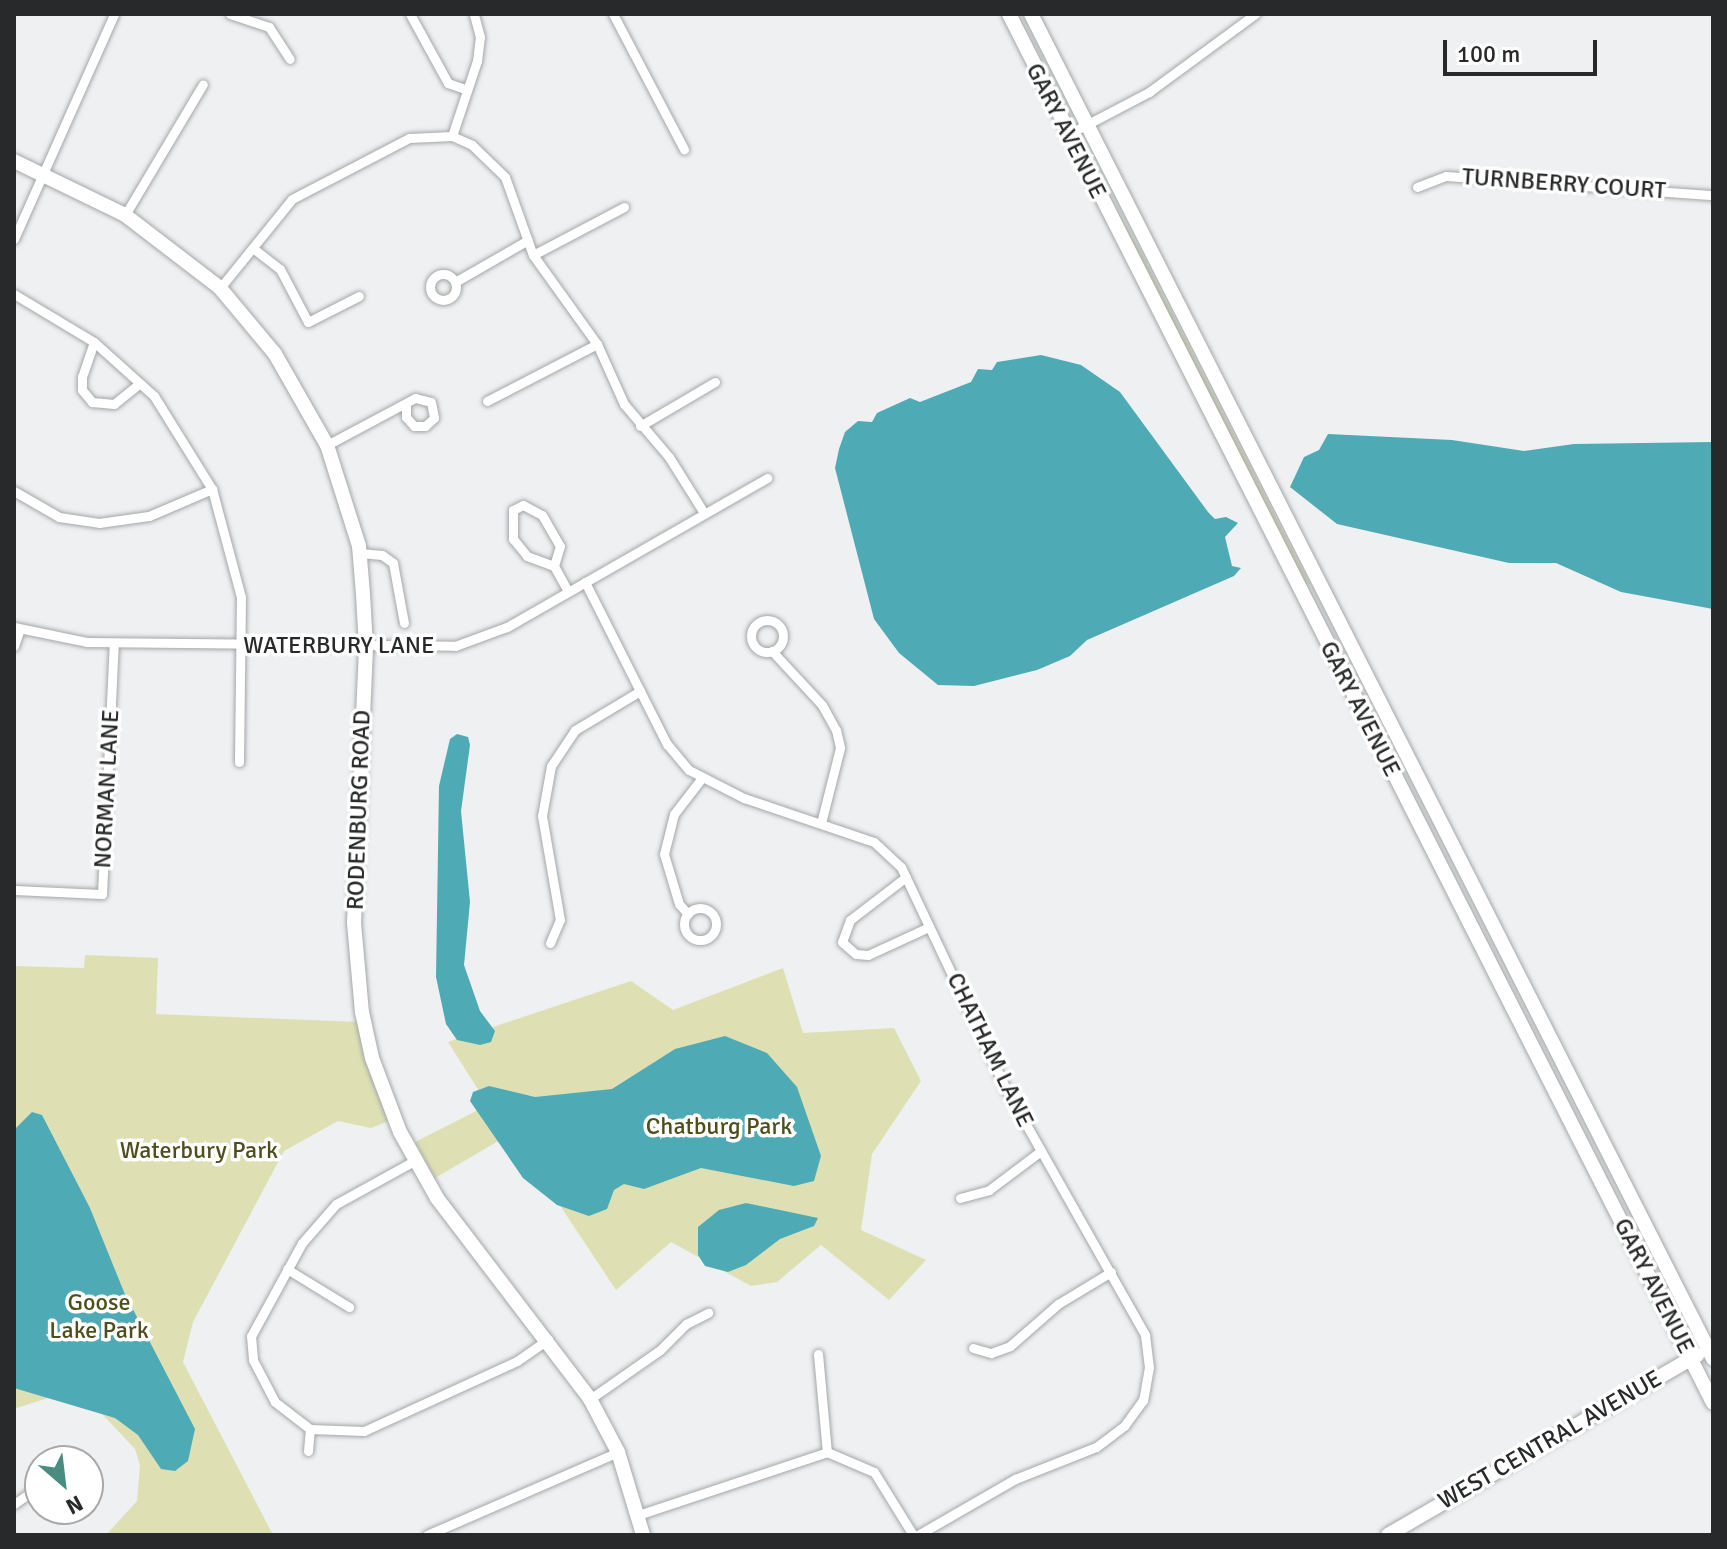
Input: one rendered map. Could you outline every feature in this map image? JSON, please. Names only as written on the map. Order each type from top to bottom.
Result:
[{"type":"main road","name":"GARY AVENUE","points":[[1009,14],[1067,135],[1713,1403]]},
{"type":"main road","name":"GARY AVENUE","points":[[1031,14],[1085,127],[1711,1351]]},
{"type":"main road","name":"RODENBURG ROAD","points":[[14,161],[125,215],[220,288],[275,354],[327,445],[360,553],[366,648],[356,965],[372,1058],[414,1161],[456,1225],[548,1339],[590,1399],[618,1452],[643,1535]]},
{"type":"main road","name":"WEST CENTRAL AVENUE","points":[[1388,1535],[1690,1359],[1711,1351]]},
{"type":"street","points":[[14,239],[114,14]]},
{"type":"street","points":[[230,14],[269,27],[290,59]]},
{"type":"street","points":[[410,14],[448,83],[467,90]]},
{"type":"street","points":[[452,136],[480,37],[474,14]]},
{"type":"street","points":[[613,14],[684,149]]},
{"type":"street","points":[[1067,135],[1205,56],[1255,14]]},
{"type":"street","points":[[125,215],[203,84]]},
{"type":"street","points":[[220,288],[254,249],[275,214],[292,199],[409,138],[452,136],[486,154],[505,177],[533,255],[597,344],[614,386],[640,426],[669,457],[704,513]]},
{"type":"street","name":"TURNBERRY COURT","points":[[1417,187],[1446,176],[1713,195]]},
{"type":"street","points":[[533,255],[624,207]]},
{"type":"street","points":[[455,282],[528,240]]},
{"type":"street","points":[[254,249],[280,269],[308,322],[359,296]]},
{"type":"street","points":[[14,294],[94,342],[140,383],[183,436],[212,489],[235,562],[244,646],[239,762]]},
{"type":"street","points":[[94,342],[82,377],[82,390],[92,402],[114,404],[140,383]]},
{"type":"street","points":[[487,401],[597,344]]},
{"type":"street","points":[[640,426],[715,382]]},
{"type":"street","points":[[327,445],[406,406]]},
{"type":"street","name":"WATERBURY LANE","points":[[17,628],[114,643],[366,648],[464,644],[507,627],[767,478]]},
{"type":"street","points":[[14,491],[59,517],[99,523],[149,516],[212,489]]},
{"type":"street","points":[[554,566],[560,546],[542,515],[523,505],[513,510],[513,539],[527,556],[554,566],[568,591]]},
{"type":"street","points":[[360,553],[382,555],[393,563],[404,623]]},
{"type":"street","name":"CHATHAM LANE","points":[[585,582],[667,744],[701,779],[881,846],[906,877],[1041,1151],[1111,1272],[1148,1348],[1143,1400],[1108,1440],[1015,1479],[916,1535]]},
{"type":"street","points":[[14,646],[17,628]]},
{"type":"street","name":"NORMAN LANE","points":[[14,890],[102,894],[114,643]]},
{"type":"street","points":[[772,651],[822,705],[836,730],[840,748],[821,823]]},
{"type":"street","points":[[550,943],[560,920],[542,816],[551,766],[575,730],[640,691]]},
{"type":"street","points":[[688,914],[679,904],[664,854],[674,814],[701,779]]},
{"type":"street","points":[[906,877],[850,920],[842,942],[856,954],[868,955],[929,927]]},
{"type":"street","points":[[960,1198],[989,1190],[1041,1151]]},
{"type":"street","points":[[414,1161],[330,1209],[287,1269],[251,1336],[252,1355],[275,1402],[310,1429],[364,1431],[517,1361],[548,1339]]},
{"type":"street","points":[[287,1269],[349,1307]]},
{"type":"street","points":[[973,1348],[991,1353],[1010,1346],[1058,1304],[1111,1272]]},
{"type":"street","points":[[590,1399],[660,1350],[686,1324],[708,1313]]},
{"type":"street","points":[[818,1354],[827,1452]]},
{"type":"street","points":[[308,1451],[310,1429]]},
{"type":"street","points":[[427,1535],[618,1452]]},
{"type":"street","points":[[638,1515],[827,1452],[874,1472],[916,1535]]},
{"type":"green space","points":[[1100,181],[1141,252],[1310,584],[1305,586]]},
{"type":"green space","name":"Goose Lake Park","points":[[85,955],[158,958],[156,1014],[360,1022],[394,1119],[371,1128],[338,1121],[284,1151],[193,1322],[183,1362],[273,1535],[106,1535],[137,1501],[140,1465],[135,1449],[90,1401],[48,1398],[14,1409],[14,966],[84,968]]},
{"type":"green space","name":"Chatburg Park","points":[[783,968],[803,1033],[894,1028],[921,1081],[872,1154],[861,1230],[926,1260],[889,1300],[821,1245],[777,1282],[751,1286],[671,1242],[616,1290],[512,1133],[435,1178],[415,1142],[488,1105],[448,1042],[631,981],[673,1010]]},
{"type":"water","points":[[1041,355],[1081,365],[1120,392],[1208,512],[1215,519],[1226,517],[1238,523],[1225,537],[1232,566],[1241,568],[1234,576],[1087,640],[1070,656],[1037,670],[974,686],[938,685],[899,653],[874,619],[835,468],[839,449],[845,432],[858,421],[872,422],[877,413],[910,398],[920,402],[971,382],[978,369],[992,370],[997,362]]},
{"type":"water","points":[[1328,434],[1452,440],[1524,451],[1574,444],[1713,442],[1713,609],[1621,592],[1556,563],[1509,563],[1337,524],[1290,487],[1304,457],[1319,450]]},
{"type":"water","points":[[457,734],[468,737],[470,745],[461,811],[470,902],[464,965],[480,1011],[495,1031],[491,1042],[480,1045],[457,1040],[446,1024],[436,977],[439,786],[450,739]]},
{"type":"water","points":[[725,1036],[767,1053],[797,1087],[821,1156],[814,1181],[794,1186],[701,1168],[644,1189],[624,1184],[614,1190],[607,1209],[589,1216],[557,1205],[523,1178],[470,1101],[473,1092],[489,1086],[535,1097],[612,1089],[675,1049]]},
{"type":"water","points":[[32,1112],[42,1115],[90,1208],[124,1292],[195,1429],[188,1461],[175,1471],[161,1469],[138,1435],[115,1418],[14,1388],[14,1130]]},
{"type":"water","points":[[746,1203],[818,1218],[814,1226],[780,1239],[746,1265],[728,1272],[705,1266],[698,1255],[698,1227],[719,1210]]},
{"type":"park label","name":"Waterbury Park","points":[[199,1151]]}]
